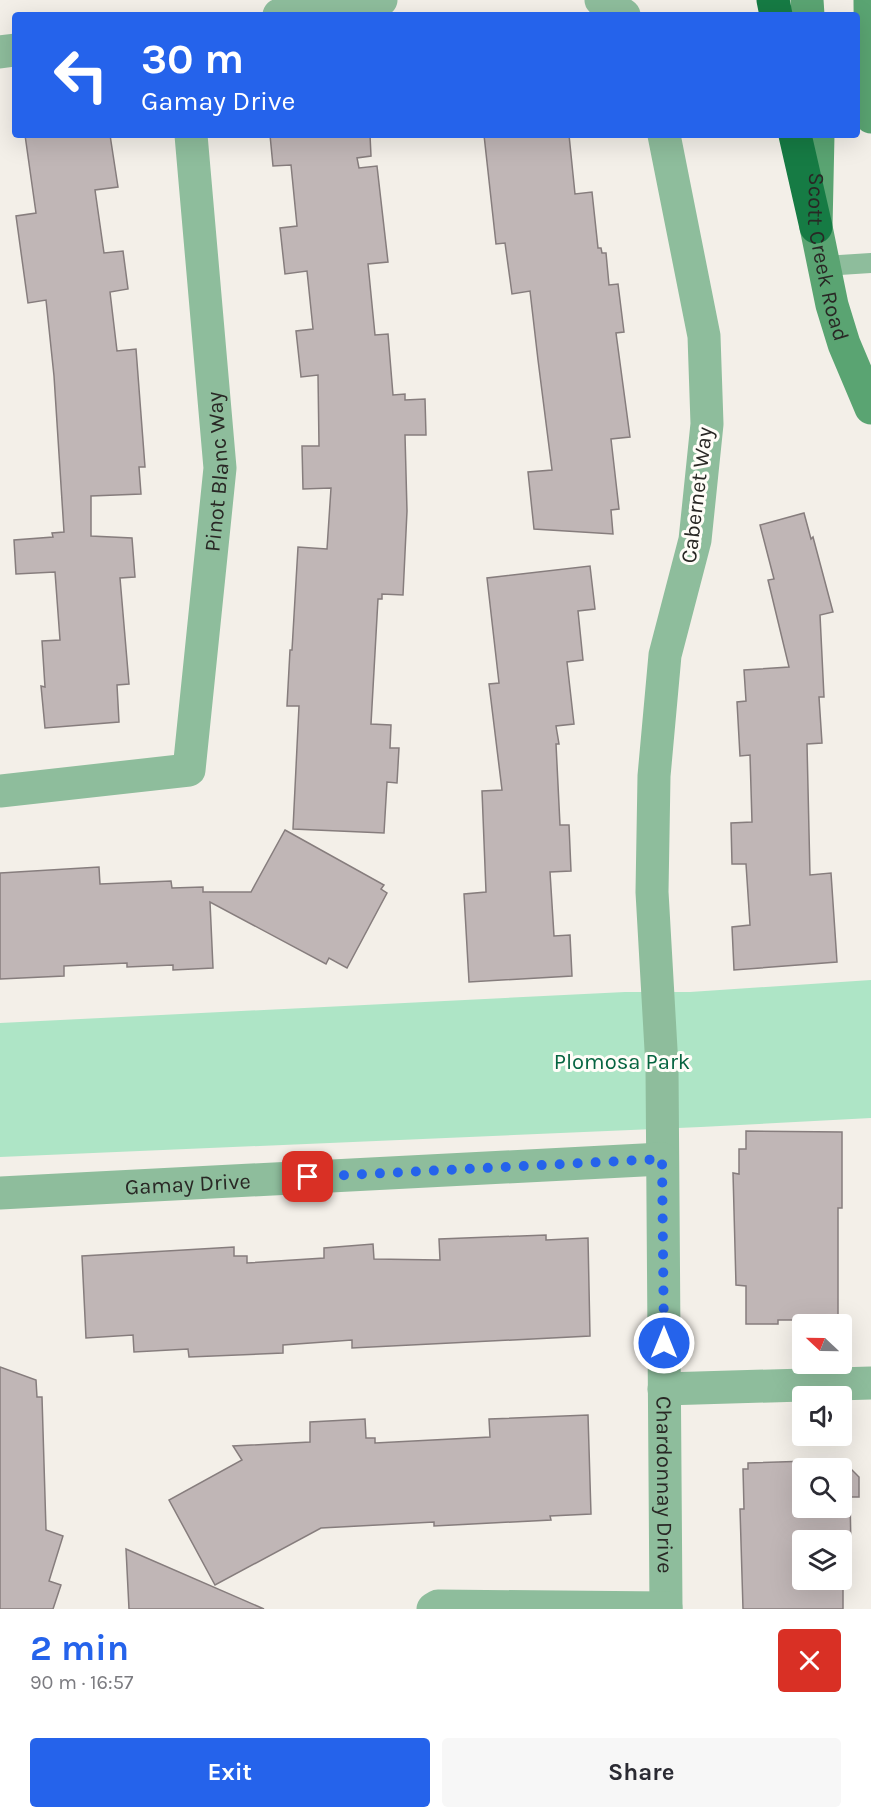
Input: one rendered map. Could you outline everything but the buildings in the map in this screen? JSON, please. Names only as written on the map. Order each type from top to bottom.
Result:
[{"type":"highway","points":[[796,138],[816,227]]},
{"type":"main road","points":[[870,0],[871,117]]},
{"type":"main road","name":"Scott Creek Road","points":[[818,138],[816,227],[832,305],[844,344],[871,408]]},
{"type":"street","points":[[299,12],[381,0]]},
{"type":"street","points":[[601,0],[619,12]]},
{"type":"street","name":"Pinot Blanc Way","points":[[0,791],[189,770],[220,468],[191,138]]},
{"type":"street","name":"Cabernet Way","points":[[652,892],[654,776],[664,655],[695,540],[706,424],[705,336],[665,138]]},
{"type":"street","name":"Chardonnay Drive","points":[[652,892],[662,1067],[666,1609]]},
{"type":"street","name":"Gamay Drive","points":[[0,1193],[662,1159]]},
{"type":"street","points":[[664,1389],[871,1383]]},
{"type":"street","points":[[433,1609],[438,1606],[666,1609]]},
{"type":"lane","points":[[824,266],[871,263]]},
{"type":"green space","name":"Plomosa Park","points":[[871,980],[871,1118],[0,1157],[0,1023],[625,992],[690,992]]},
{"type":"route","points":[[308,1177],[662,1159],[664,1343]]}]
